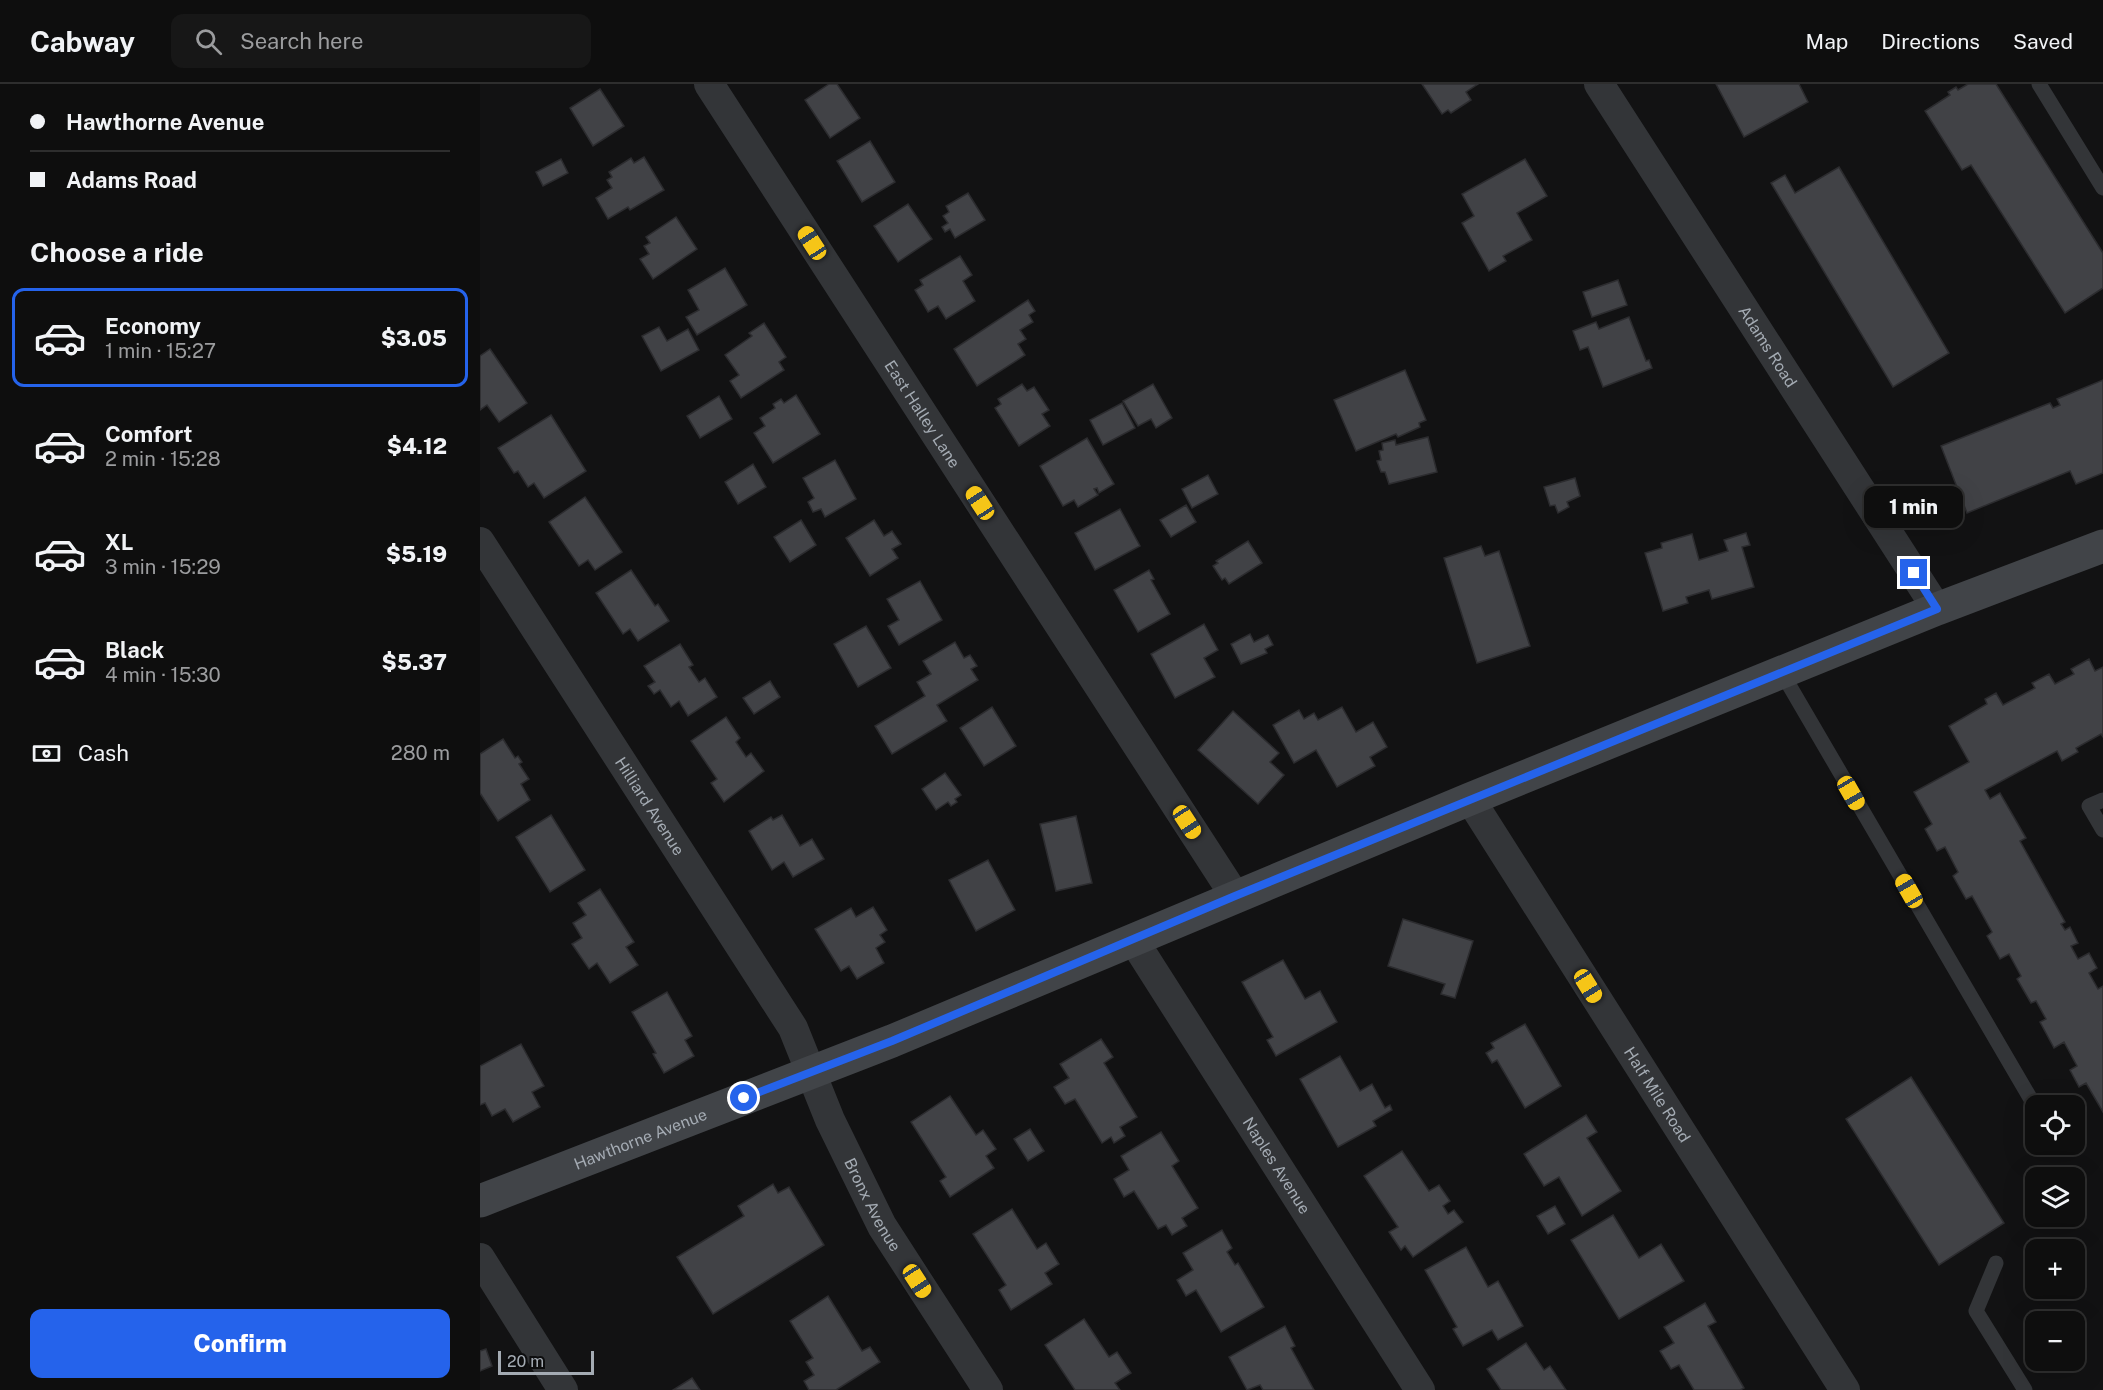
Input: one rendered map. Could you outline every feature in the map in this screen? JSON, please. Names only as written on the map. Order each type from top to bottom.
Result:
[{"type":"street","name":"East Halley Lane","points":[[709,84],[1235,896]]},
{"type":"street","name":"Adams Road","points":[[1599,84],[1937,609]]},
{"type":"street","name":"Hilliard Avenue","points":[[480,542],[793,1028],[811,1073]]},
{"type":"street","name":"Hawthorne Avenue","points":[[480,1201],[811,1073],[1470,799],[1937,609],[2103,546]]},
{"type":"street","name":"Half Mile Road","points":[[1470,799],[1845,1390]]},
{"type":"street","name":"Naples Avenue","points":[[1134,940],[1420,1390]]},
{"type":"street","name":"Bronx Avenue","points":[[811,1073],[830,1120],[882,1226],[988,1390]]},
{"type":"street","points":[[480,1258],[564,1390]]},
{"type":"lane","points":[[2039,84],[2103,188]]},
{"type":"lane","points":[[1782,673],[2028,1095]]},
{"type":"lane","points":[[2103,800],[2089,806],[2103,830]]},
{"type":"lane","points":[[1996,1263],[1976,1311],[2025,1390]]},
{"type":"building","points":[[829,84],[837,84],[860,118],[830,138],[805,100]]},
{"type":"building","points":[[1422,84],[1478,84],[1466,92],[1471,100],[1451,113],[1448,110],[1442,114]]},
{"type":"building","points":[[1716,84],[1799,84],[1808,102],[1744,137]]},
{"type":"building","points":[[1968,84],[1996,84],[2103,253],[2103,288],[2065,313],[1971,165],[1962,170],[1925,111],[1950,95],[1948,92],[1956,87],[1958,90]]},
{"type":"building","points":[[600,89],[624,126],[593,146],[570,108]]},
{"type":"building","points":[[870,141],[895,182],[862,202],[837,161]]},
{"type":"building","points":[[644,157],[664,190],[630,210],[628,207],[608,219],[596,198],[612,188],[607,180],[612,177],[609,172],[631,158],[634,163]]},
{"type":"building","points":[[561,159],[568,173],[543,186],[536,172]]},
{"type":"building","points":[[1525,159],[1547,196],[1517,213],[1532,240],[1503,256],[1506,261],[1489,271],[1462,223],[1474,216],[1462,194]]},
{"type":"building","points":[[1839,167],[1949,353],[1893,387],[1771,183],[1785,175],[1795,193]]},
{"type":"building","points":[[968,193],[985,220],[955,238],[950,229],[945,232],[942,227],[948,223],[943,216],[949,212],[946,206]]},
{"type":"building","points":[[908,204],[932,239],[898,262],[874,226]]},
{"type":"building","points":[[676,217],[697,249],[653,279],[640,259],[649,254],[644,246],[650,243],[646,237]]},
{"type":"building","points":[[960,256],[972,275],[963,281],[975,301],[946,319],[938,306],[928,312],[915,290],[923,285],[920,280]]},
{"type":"building","points":[[725,268],[747,305],[697,335],[686,317],[699,310],[688,290]]},
{"type":"building","points":[[1618,280],[1627,305],[1592,317],[1583,292]]},
{"type":"building","points":[[1028,300],[1035,311],[1029,315],[1033,322],[1020,330],[1026,339],[1018,344],[1025,355],[977,386],[954,349]]},
{"type":"building","points":[[1629,317],[1646,361],[1649,360],[1652,368],[1603,387],[1588,347],[1580,350],[1573,331],[1596,322],[1599,329]]},
{"type":"building","points":[[764,323],[786,357],[779,362],[784,370],[741,398],[730,381],[739,375],[725,355],[752,336],[749,333]]},
{"type":"building","points":[[659,327],[667,341],[688,329],[699,350],[661,371],[642,336]]},
{"type":"building","points":[[490,349],[527,403],[499,422],[487,405],[480,410],[480,356]]},
{"type":"building","points":[[1405,370],[1426,420],[1419,423],[1420,427],[1398,437],[1396,434],[1356,451],[1334,400]]},
{"type":"building","points":[[2103,380],[2103,473],[2076,484],[2070,471],[1967,513],[1941,446],[2050,403],[2053,408],[2060,405],[2057,399]]},
{"type":"building","points":[[1022,384],[1027,391],[1034,387],[1049,410],[1042,414],[1050,426],[1019,446],[995,408],[1001,404],[998,399]]},
{"type":"building","points":[[1153,384],[1172,418],[1156,428],[1151,419],[1138,426],[1123,401]]},
{"type":"building","points":[[796,395],[820,434],[773,463],[754,433],[765,426],[760,418],[775,408],[773,404],[781,399],[784,403]]},
{"type":"building","points":[[719,396],[732,419],[700,438],[687,416]]},
{"type":"building","points":[[1122,403],[1135,428],[1103,445],[1090,420]]},
{"type":"building","points":[[551,415],[586,471],[544,498],[534,483],[528,487],[518,471],[514,473],[498,448]]},
{"type":"building","points":[[1428,437],[1437,472],[1389,484],[1385,472],[1381,472],[1377,461],[1381,460],[1379,451],[1383,450],[1382,443],[1395,440],[1396,445]]},
{"type":"building","points":[[1087,438],[1114,484],[1099,493],[1097,488],[1094,489],[1098,495],[1078,507],[1074,500],[1063,506],[1040,466]]},
{"type":"building","points":[[835,460],[856,499],[825,517],[821,509],[813,512],[808,502],[814,498],[803,478]]},
{"type":"building","points":[[753,464],[766,487],[738,504],[725,482]]},
{"type":"building","points":[[1208,475],[1218,494],[1192,508],[1182,489]]},
{"type":"building","points":[[1575,478],[1580,496],[1567,502],[1569,507],[1558,513],[1555,505],[1550,506],[1544,487]]},
{"type":"building","points":[[585,497],[622,552],[595,570],[588,560],[579,566],[549,522]]},
{"type":"building","points":[[1186,505],[1196,522],[1171,537],[1160,520]]},
{"type":"building","points":[[1120,509],[1140,546],[1095,570],[1075,533]]},
{"type":"building","points":[[801,520],[816,545],[790,562],[774,537]]},
{"type":"building","points":[[874,520],[884,536],[892,531],[901,544],[892,549],[898,558],[870,576],[846,538]]},
{"type":"building","points":[[1746,533],[1750,545],[1742,547],[1754,587],[1712,599],[1709,590],[1686,597],[1688,603],[1663,611],[1645,553],[1662,548],[1661,543],[1692,534],[1699,560],[1728,551],[1724,540]]},
{"type":"building","points":[[1248,541],[1262,563],[1229,584],[1225,578],[1222,580],[1213,566],[1218,563],[1216,561]]},
{"type":"building","points":[[1481,546],[1485,556],[1499,551],[1530,646],[1477,663],[1444,558]]},
{"type":"building","points":[[631,570],[655,606],[658,604],[669,621],[638,641],[630,629],[623,634],[596,593]]},
{"type":"building","points":[[1149,570],[1154,579],[1151,580],[1170,614],[1138,632],[1114,590]]},
{"type":"building","points":[[920,581],[942,620],[899,645],[888,626],[899,620],[887,599]]},
{"type":"building","points":[[1204,624],[1218,650],[1204,658],[1215,677],[1175,698],[1151,654]]},
{"type":"building","points":[[866,626],[891,668],[858,687],[834,644]]},
{"type":"building","points":[[1250,634],[1254,642],[1268,635],[1273,645],[1265,649],[1267,653],[1241,664],[1231,644]]},
{"type":"building","points":[[955,642],[964,658],[970,655],[977,666],[971,669],[978,680],[937,705],[947,721],[892,754],[875,726],[925,696],[917,682],[931,674],[923,661]]},
{"type":"building","points":[[680,644],[693,665],[689,667],[699,682],[705,678],[717,697],[688,716],[679,701],[671,707],[660,690],[654,694],[648,686],[655,682],[644,666]]},
{"type":"building","points":[[2089,659],[2095,671],[2103,667],[2103,737],[2101,734],[2076,748],[2078,752],[2062,761],[2057,751],[1985,790],[1990,799],[2000,793],[2026,838],[2020,841],[2065,922],[2061,924],[2065,930],[2070,927],[2078,943],[2071,946],[2078,959],[2089,953],[2097,968],[2089,973],[2098,989],[2103,986],[2103,1112],[2086,1083],[2079,1087],[2070,1070],[2077,1066],[2064,1042],[2054,1048],[2040,1022],[2046,1019],[2036,1001],[2031,1003],[2017,979],[2021,976],[2009,954],[2000,959],[1987,936],[1992,932],[1972,896],[1966,899],[1953,876],[1958,872],[1945,847],[1937,851],[1925,829],[1932,824],[1914,792],[1969,762],[1949,726],[1987,704],[1985,699],[1996,693],[2003,705],[2035,688],[2032,683],[2049,674],[2055,684],[2074,674],[2071,669]]},
{"type":"building","points":[[770,681],[780,697],[754,714],[743,698]]},
{"type":"building","points":[[992,707],[1016,746],[984,766],[960,728]]},
{"type":"building","points":[[1342,707],[1356,732],[1373,722],[1387,747],[1370,757],[1375,766],[1337,787],[1316,750],[1294,763],[1273,725],[1299,710],[1304,719],[1314,713],[1318,720]]},
{"type":"building","points":[[1233,711],[1279,753],[1270,762],[1284,775],[1258,804],[1198,750]]},
{"type":"building","points":[[726,717],[740,738],[736,742],[746,757],[751,753],[764,771],[724,802],[711,783],[717,779],[691,741]]},
{"type":"building","points":[[503,739],[515,758],[518,756],[522,762],[519,764],[529,779],[521,784],[530,800],[498,821],[480,793],[480,754]]},
{"type":"building","points":[[945,773],[961,795],[951,806],[948,802],[936,810],[922,789]]},
{"type":"building","points":[[551,815],[585,870],[550,892],[516,837]]},
{"type":"building","points":[[782,815],[800,846],[812,839],[824,859],[793,877],[784,862],[772,870],[749,831],[771,817],[773,820]]},
{"type":"building","points":[[1076,816],[1092,883],[1056,891],[1040,824]]},
{"type":"building","points":[[988,860],[1015,910],[976,931],[949,880]]},
{"type":"building","points":[[600,889],[634,942],[626,947],[638,965],[610,983],[597,963],[589,969],[572,944],[582,938],[573,923],[586,915],[578,903]]},
{"type":"building","points":[[873,907],[887,930],[880,935],[885,942],[876,948],[884,963],[857,979],[849,966],[841,971],[815,929],[851,908],[856,917]]},
{"type":"building","points":[[1403,919],[1473,941],[1455,998],[1441,994],[1445,984],[1388,966]]},
{"type":"building","points":[[1283,960],[1305,999],[1320,991],[1337,1022],[1276,1056],[1267,1040],[1273,1037],[1242,982]]},
{"type":"building","points":[[667,992],[692,1036],[685,1040],[694,1056],[664,1073],[653,1054],[656,1053],[632,1012]]},
{"type":"building","points":[[1525,1024],[1561,1086],[1525,1108],[1497,1060],[1492,1063],[1486,1053],[1494,1048],[1491,1043]]},
{"type":"building","points":[[1101,1039],[1113,1057],[1104,1063],[1137,1117],[1120,1127],[1125,1136],[1114,1143],[1111,1137],[1102,1143],[1075,1099],[1065,1104],[1054,1087],[1069,1078],[1060,1064]]},
{"type":"building","points":[[521,1044],[544,1086],[532,1092],[540,1107],[513,1122],[505,1109],[492,1116],[485,1103],[480,1105],[480,1066]]},
{"type":"building","points":[[1340,1056],[1360,1091],[1372,1084],[1385,1108],[1390,1105],[1392,1110],[1373,1121],[1376,1126],[1338,1147],[1300,1079]]},
{"type":"building","points":[[1911,1077],[2004,1223],[1939,1265],[1846,1119]]},
{"type":"building","points":[[950,1096],[976,1135],[983,1130],[996,1149],[986,1156],[994,1168],[950,1197],[940,1181],[946,1177],[911,1122]]},
{"type":"building","points":[[1586,1115],[1597,1132],[1587,1138],[1621,1191],[1582,1216],[1559,1177],[1544,1186],[1524,1154]]},
{"type":"building","points":[[1030,1129],[1044,1151],[1028,1161],[1014,1139]]},
{"type":"building","points":[[1161,1132],[1179,1161],[1172,1166],[1198,1208],[1182,1218],[1187,1226],[1172,1235],[1166,1225],[1158,1229],[1134,1191],[1124,1197],[1114,1179],[1129,1170],[1121,1156]]},
{"type":"building","points":[[1402,1151],[1429,1191],[1439,1185],[1450,1201],[1443,1206],[1448,1214],[1454,1210],[1463,1222],[1413,1257],[1405,1246],[1401,1250],[1389,1232],[1398,1227],[1364,1176]]},
{"type":"building","points":[[773,1184],[778,1193],[789,1187],[824,1245],[713,1314],[677,1257],[744,1216],[738,1206]]},
{"type":"building","points":[[1555,1206],[1565,1224],[1548,1234],[1537,1216]]},
{"type":"building","points":[[1012,1209],[1037,1249],[1046,1243],[1059,1264],[1045,1273],[1052,1284],[1011,1310],[999,1290],[1006,1285],[973,1234]]},
{"type":"building","points":[[1613,1215],[1639,1258],[1661,1244],[1684,1281],[1619,1319],[1571,1240]]},
{"type":"building","points":[[1222,1230],[1232,1248],[1227,1252],[1235,1265],[1238,1263],[1264,1307],[1221,1332],[1196,1290],[1186,1296],[1177,1280],[1193,1270],[1183,1253]]},
{"type":"building","points":[[1466,1247],[1488,1287],[1498,1281],[1523,1326],[1498,1340],[1492,1330],[1463,1346],[1453,1329],[1457,1327],[1425,1270]]},
{"type":"building","points":[[828,1296],[862,1351],[870,1347],[880,1362],[836,1390],[809,1390],[804,1381],[814,1375],[806,1362],[813,1358],[790,1321]]},
{"type":"building","points":[[1705,1303],[1716,1322],[1708,1326],[1744,1388],[1740,1390],[1694,1390],[1679,1365],[1671,1369],[1660,1351],[1674,1343],[1664,1327]]},
{"type":"building","points":[[1084,1319],[1109,1357],[1117,1352],[1131,1373],[1115,1383],[1120,1390],[1075,1390],[1045,1345]]},
{"type":"building","points":[[1285,1326],[1295,1346],[1291,1348],[1314,1390],[1263,1390],[1260,1385],[1247,1390],[1229,1357]]},
{"type":"building","points":[[1526,1343],[1544,1370],[1550,1366],[1566,1390],[1501,1390],[1487,1369]]},
{"type":"building","points":[[486,1349],[492,1366],[480,1371],[480,1351]]},
{"type":"building","points":[[692,1378],[700,1390],[673,1390]]},
{"type":"route","points":[[744,1098],[892,1041],[1235,896],[1937,609],[1914,573]]}]
